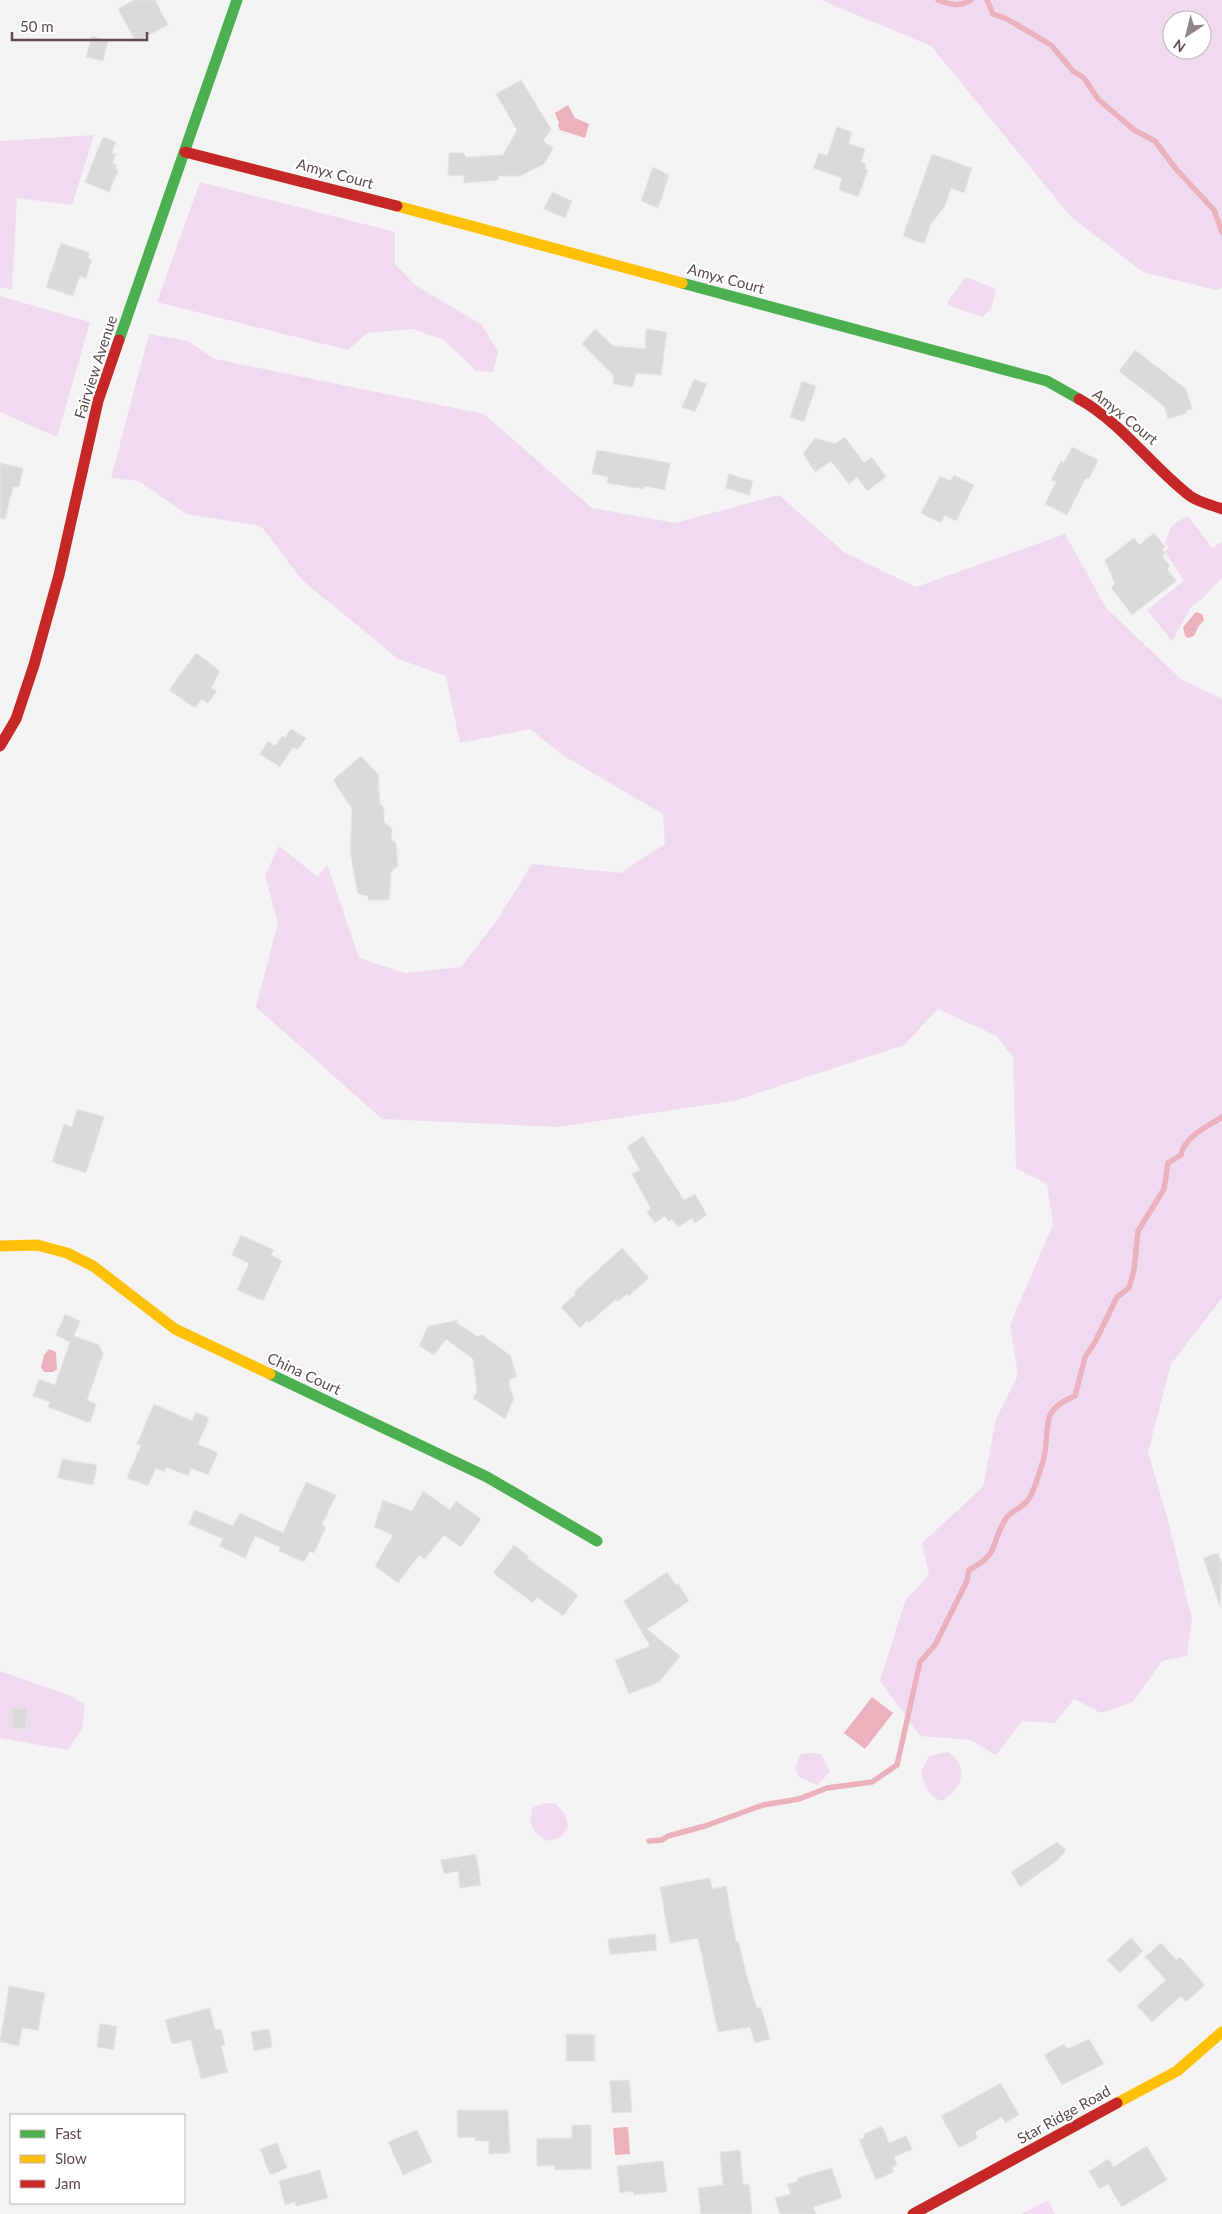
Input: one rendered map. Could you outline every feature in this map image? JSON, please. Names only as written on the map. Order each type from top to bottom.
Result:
[{"type":"street","name":"Fairview Avenue","points":[[0,746],[16,718],[34,665],[59,575],[98,401],[237,0]]},
{"type":"street","name":"Amyx Court","points":[[184,152],[311,183],[1047,381],[1092,406],[1154,460],[1191,498],[1222,509]]},
{"type":"street","name":"China Court","points":[[0,1246],[38,1245],[68,1254],[93,1266],[176,1329],[487,1477],[598,1541]]},
{"type":"street","name":"Star Ridge Road","points":[[913,2214],[1177,2071],[1222,2032]]},
{"type":"shaded area","points":[[821,0],[1222,0],[1222,288],[1216,290],[1143,272],[1071,217],[931,46]]},
{"type":"shaded area","points":[[568,105],[575,118],[589,124],[585,138],[560,130],[555,113]]},
{"type":"shaded area","points":[[94,135],[72,205],[17,198],[12,290],[0,287],[0,141]]},
{"type":"shaded area","points":[[200,182],[395,232],[395,264],[415,285],[482,325],[498,352],[493,372],[476,371],[444,340],[413,329],[367,333],[348,350],[157,302]]},
{"type":"shaded area","points":[[966,277],[996,289],[991,309],[982,317],[948,305],[948,301]]},
{"type":"shaded area","points":[[0,296],[90,322],[57,437],[0,412]]},
{"type":"shaded area","points":[[149,334],[188,341],[215,359],[484,414],[592,508],[675,523],[779,495],[844,552],[916,587],[1065,534],[1106,608],[1181,679],[1222,699],[1222,1298],[1171,1364],[1148,1452],[1168,1520],[1192,1620],[1187,1656],[1162,1661],[1133,1702],[1101,1713],[1074,1699],[1055,1723],[1022,1721],[996,1755],[971,1740],[920,1736],[880,1681],[905,1601],[929,1575],[922,1543],[983,1487],[996,1419],[1018,1375],[1010,1325],[1053,1224],[1047,1184],[1016,1168],[1013,1057],[996,1036],[938,1009],[904,1045],[734,1101],[557,1127],[382,1119],[256,1007],[278,922],[265,876],[279,846],[318,877],[327,864],[359,958],[405,973],[461,967],[497,920],[532,864],[620,873],[665,844],[663,814],[564,756],[530,729],[460,743],[446,676],[398,659],[302,580],[261,526],[186,514],[139,481],[111,478]]},
{"type":"shaded area","points":[[1188,516],[1212,548],[1221,542],[1222,577],[1202,599],[1192,606],[1172,641],[1147,610],[1184,581],[1165,551],[1169,548],[1165,543],[1172,525]]},
{"type":"shaded area","points":[[1196,612],[1202,614],[1204,620],[1194,636],[1188,638],[1185,636],[1183,627]]},
{"type":"shaded area","points":[[49,1349],[56,1352],[57,1369],[53,1372],[44,1372],[41,1367],[44,1355]]},
{"type":"shaded area","points":[[0,1671],[71,1696],[85,1705],[82,1728],[68,1750],[0,1738]]},
{"type":"shaded area","points":[[872,1697],[893,1713],[865,1749],[844,1733]]},
{"type":"shaded area","points":[[948,1752],[959,1765],[961,1778],[954,1791],[942,1801],[933,1797],[930,1793],[925,1786],[921,1772],[929,1756]]},
{"type":"shaded area","points":[[801,1754],[821,1754],[830,1772],[817,1785],[799,1777],[795,1768]]},
{"type":"shaded area","points":[[544,1803],[556,1804],[564,1813],[568,1826],[561,1837],[548,1841],[538,1835],[531,1824],[532,1808]]},
{"type":"shaded area","points":[[628,2127],[630,2154],[615,2155],[613,2128]]},
{"type":"shaded area","points":[[1048,2200],[1055,2214],[1021,2214]]},
{"type":"building","points":[[134,0],[155,0],[168,25],[136,42],[118,9]]},
{"type":"building","points":[[92,36],[108,41],[103,61],[86,57]]},
{"type":"building","points":[[521,80],[551,129],[543,141],[553,148],[544,164],[520,176],[499,176],[498,180],[464,183],[464,175],[448,176],[449,153],[464,153],[466,157],[503,155],[517,130],[496,94]]},
{"type":"building","points":[[837,127],[852,132],[849,144],[865,149],[861,162],[866,164],[865,169],[868,170],[858,197],[839,190],[842,178],[813,168],[819,153],[827,156]]},
{"type":"building","points":[[103,137],[116,142],[112,153],[116,154],[113,163],[117,165],[115,169],[118,171],[109,192],[85,182]]},
{"type":"building","points":[[932,154],[972,168],[964,193],[951,188],[945,206],[931,224],[924,244],[903,236]]},
{"type":"building","points":[[653,167],[669,175],[658,208],[641,201]]},
{"type":"building","points":[[552,192],[572,201],[565,218],[544,209]]},
{"type":"building","points":[[61,243],[90,253],[88,258],[92,260],[86,278],[80,276],[73,296],[46,287]]},
{"type":"building","points":[[595,329],[613,346],[645,349],[646,329],[667,332],[661,375],[636,373],[633,387],[613,384],[614,376],[582,344]]},
{"type":"building","points":[[1135,350],[1186,389],[1192,409],[1186,411],[1187,413],[1168,419],[1164,406],[1119,371]]},
{"type":"building","points":[[694,379],[707,384],[695,412],[682,407]]},
{"type":"building","points":[[802,381],[816,386],[804,422],[790,417]]},
{"type":"building","points":[[845,437],[864,463],[872,457],[886,477],[867,491],[857,477],[849,484],[831,461],[815,472],[803,454],[815,438],[835,444]]},
{"type":"building","points":[[1072,447],[1098,460],[1089,479],[1086,478],[1067,515],[1045,504],[1056,482],[1051,480],[1061,461],[1064,463]]},
{"type":"building","points":[[597,450],[670,463],[665,490],[644,486],[644,489],[607,483],[608,477],[592,474]]},
{"type":"building","points":[[0,463],[23,468],[19,487],[13,487],[5,519],[0,518]]},
{"type":"building","points":[[729,474],[753,481],[749,495],[725,488]]},
{"type":"building","points":[[954,475],[974,485],[956,521],[945,515],[941,523],[921,513],[940,476],[951,481]]},
{"type":"building","points":[[1154,533],[1165,547],[1162,549],[1165,554],[1162,556],[1170,566],[1167,569],[1176,581],[1132,615],[1111,587],[1115,584],[1105,560],[1134,538],[1139,545]]},
{"type":"building","points":[[196,653],[220,671],[211,688],[217,691],[208,703],[202,699],[195,708],[169,690]]},
{"type":"building","points":[[291,729],[306,738],[298,750],[293,747],[280,767],[260,754],[268,741],[275,746],[282,736],[285,738]]},
{"type":"building","points":[[361,756],[378,774],[380,804],[384,808],[384,822],[392,829],[391,840],[396,843],[398,866],[391,872],[389,900],[368,900],[368,896],[358,894],[350,851],[352,809],[333,780]]},
{"type":"building","points":[[77,1109],[104,1117],[86,1173],[52,1162],[64,1124],[72,1127]]},
{"type":"building","points":[[643,1136],[684,1200],[695,1194],[707,1215],[695,1223],[692,1218],[678,1227],[672,1219],[669,1222],[665,1216],[655,1223],[647,1212],[651,1209],[632,1174],[640,1170],[627,1147]]},
{"type":"building","points":[[241,1235],[274,1250],[271,1255],[282,1261],[263,1301],[237,1290],[249,1263],[232,1255]]},
{"type":"building","points":[[622,1248],[649,1278],[629,1296],[627,1294],[618,1302],[616,1299],[589,1323],[587,1321],[580,1328],[561,1307],[576,1294],[574,1292]]},
{"type":"building","points":[[65,1314],[80,1321],[74,1336],[99,1345],[103,1354],[87,1400],[96,1404],[90,1423],[48,1407],[50,1402],[33,1396],[39,1379],[55,1385],[70,1342],[56,1335]]},
{"type":"building","points":[[459,1320],[457,1323],[478,1337],[481,1334],[510,1355],[517,1376],[509,1380],[509,1386],[514,1398],[505,1419],[473,1398],[477,1392],[473,1359],[446,1339],[434,1355],[419,1346],[428,1326]]},
{"type":"building","points":[[154,1404],[192,1421],[196,1412],[209,1418],[198,1444],[218,1453],[208,1475],[191,1468],[188,1476],[166,1467],[164,1472],[156,1468],[148,1486],[127,1478],[141,1445],[137,1444]]},
{"type":"building","points":[[62,1459],[97,1465],[93,1485],[58,1478]]},
{"type":"building","points":[[306,1482],[336,1495],[322,1525],[326,1527],[314,1553],[310,1551],[304,1562],[279,1551],[280,1547],[255,1536],[245,1558],[219,1546],[223,1539],[188,1524],[195,1510],[233,1526],[240,1513],[283,1533]]},
{"type":"building","points":[[423,1491],[450,1510],[456,1501],[481,1519],[461,1547],[444,1535],[425,1559],[419,1555],[398,1583],[375,1566],[393,1535],[374,1527],[383,1500],[412,1511]]},
{"type":"building","points":[[514,1545],[528,1556],[527,1558],[578,1595],[563,1616],[537,1597],[533,1603],[493,1573]]},
{"type":"building","points":[[1218,1553],[1222,1564],[1220,1606],[1203,1558]]},
{"type":"building","points":[[667,1572],[676,1585],[678,1583],[689,1601],[647,1629],[680,1656],[659,1682],[629,1694],[615,1660],[650,1646],[624,1601]]},
{"type":"building","points":[[12,1708],[27,1708],[26,1729],[12,1729]]},
{"type":"building","points":[[1057,1842],[1066,1850],[1058,1860],[1020,1887],[1011,1872]]},
{"type":"building","points":[[476,1854],[481,1885],[460,1888],[458,1871],[444,1874],[441,1860]]},
{"type":"building","points":[[710,1878],[712,1889],[726,1886],[736,1942],[738,1941],[757,2008],[761,2007],[770,2039],[755,2043],[750,2027],[718,2032],[698,1938],[670,1943],[660,1887]]},
{"type":"building","points":[[655,1934],[657,1950],[610,1955],[608,1939]]},
{"type":"building","points":[[1131,1938],[1143,1951],[1120,1973],[1107,1960]]},
{"type":"building","points":[[1161,1943],[1176,1960],[1180,1957],[1205,1985],[1186,2002],[1181,1996],[1152,2022],[1137,2006],[1166,1980],[1145,1957]]},
{"type":"building","points":[[9,1986],[45,1993],[38,2030],[22,2028],[19,2046],[0,2042]]},
{"type":"building","points":[[210,2008],[215,2030],[221,2029],[225,2045],[221,2046],[228,2072],[201,2079],[191,2040],[172,2044],[165,2020]]},
{"type":"building","points":[[100,2024],[117,2026],[114,2050],[97,2047]]},
{"type":"building","points":[[269,2029],[272,2047],[254,2051],[251,2032]]},
{"type":"building","points":[[566,2034],[595,2035],[595,2061],[566,2061]]},
{"type":"building","points":[[1089,2039],[1104,2064],[1062,2085],[1044,2055],[1064,2044],[1067,2049]]},
{"type":"building","points":[[629,2080],[632,2112],[612,2113],[610,2081]]},
{"type":"building","points":[[1001,2083],[1019,2115],[1005,2123],[1002,2117],[975,2132],[978,2138],[959,2148],[941,2116]]},
{"type":"building","points":[[457,2110],[508,2110],[510,2153],[489,2154],[489,2141],[475,2141],[475,2137],[458,2138]]},
{"type":"building","points":[[572,2125],[591,2125],[591,2169],[555,2170],[555,2165],[537,2166],[537,2139],[572,2138]]},
{"type":"building","points":[[882,2126],[889,2143],[906,2136],[912,2149],[894,2157],[897,2165],[892,2167],[894,2172],[876,2180],[859,2140],[865,2137],[864,2134]]},
{"type":"building","points":[[417,2130],[432,2162],[403,2175],[388,2142]]},
{"type":"building","points":[[277,2143],[287,2168],[270,2175],[260,2149]]},
{"type":"building","points":[[1147,2146],[1167,2180],[1122,2207],[1108,2184],[1099,2189],[1089,2171],[1109,2159],[1113,2167]]},
{"type":"building","points":[[740,2150],[743,2185],[749,2184],[752,2214],[701,2214],[698,2188],[723,2185],[720,2152]]},
{"type":"building","points":[[663,2161],[667,2192],[634,2195],[633,2191],[620,2193],[617,2166]]},
{"type":"building","points":[[832,2168],[842,2198],[813,2207],[816,2214],[780,2214],[775,2198],[791,2194],[787,2184],[798,2181],[797,2178]]},
{"type":"building","points":[[320,2170],[328,2198],[296,2206],[295,2202],[285,2205],[279,2181]]},
{"type":"waterway","points":[[938,0],[955,4],[963,4],[971,0]]},
{"type":"waterway","points":[[987,0],[993,14],[1007,19],[1051,45],[1073,71],[1084,78],[1098,99],[1134,130],[1155,141],[1176,169],[1214,210],[1222,232]]},
{"type":"waterway","points":[[649,1841],[662,1840],[668,1836],[705,1826],[763,1805],[799,1799],[827,1788],[872,1782],[897,1765],[920,1662],[935,1645],[967,1581],[969,1570],[986,1559],[1007,1517],[1025,1503],[1033,1492],[1045,1455],[1049,1417],[1059,1405],[1075,1396],[1085,1357],[1095,1342],[1117,1297],[1129,1288],[1134,1270],[1138,1231],[1164,1189],[1168,1163],[1181,1155],[1183,1148],[1192,1137],[1222,1117]]},
{"type":"traffic: fast","points":[[119,340],[237,0]]},
{"type":"traffic: fast","points":[[682,283],[1047,381],[1079,399]]},
{"type":"traffic: fast","points":[[270,1374],[487,1477],[597,1541]]},
{"type":"traffic: slow","points":[[397,206],[682,283]]},
{"type":"traffic: slow","points":[[0,1246],[37,1245],[67,1253],[93,1266],[175,1329],[270,1374]]},
{"type":"traffic: slow","points":[[1117,2103],[1177,2071],[1222,2032]]},
{"type":"traffic: jam","points":[[185,152],[397,206]]},
{"type":"traffic: jam","points":[[0,746],[16,719],[34,665],[59,575],[98,401],[119,340]]},
{"type":"traffic: jam","points":[[1079,399],[1095,409],[1123,432],[1162,472],[1190,496],[1222,509]]},
{"type":"traffic: jam","points":[[913,2214],[1117,2103]]}]
